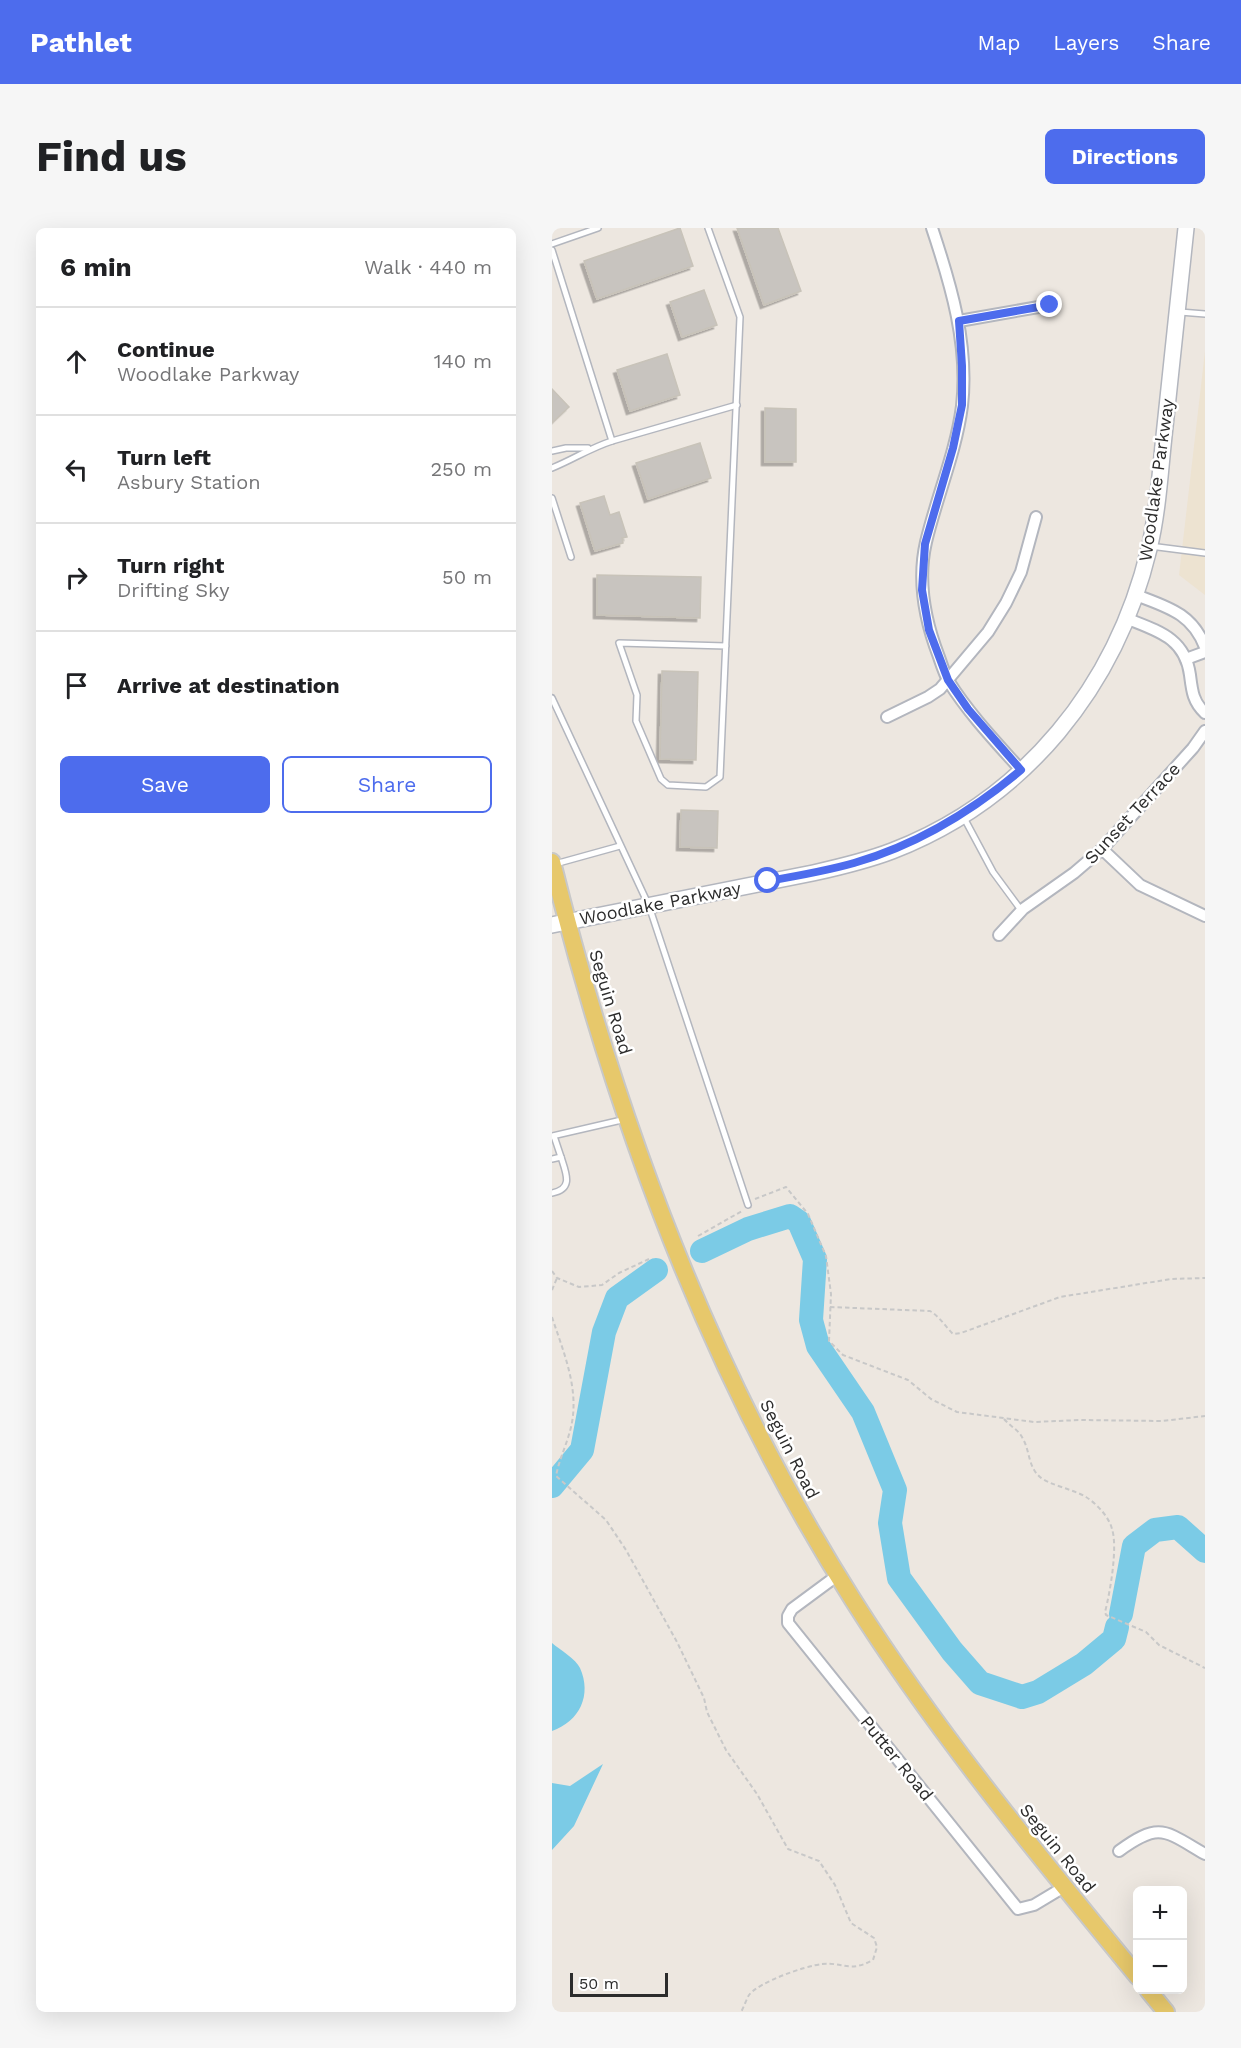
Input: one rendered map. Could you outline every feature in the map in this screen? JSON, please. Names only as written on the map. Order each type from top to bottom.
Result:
[{"type":"main road","name":"Seguin Road","points":[[552,863],[559,923],[626,1119],[683,1267],[740,1395],[799,1510],[851,1597],[920,1702],[999,1807],[1133,1972]]},
{"type":"main road","points":[[1152,1994],[1166,2012]]},
{"type":"street","points":[[932,228],[951,283],[959,321],[962,405],[953,448],[925,544],[922,590],[929,630],[948,680],[968,709],[1021,770]]},
{"type":"street","name":"Woodlake Parkway","points":[[559,923],[854,864],[893,850],[929,834],[962,815],[990,796],[1045,748],[1088,693],[1121,636],[1150,546],[1186,228]]},
{"type":"street","points":[[959,321],[1050,305]]},
{"type":"street","points":[[887,717],[928,697],[948,680],[988,632],[1021,572],[1036,517]]},
{"type":"street","points":[[1136,595],[1177,611],[1189,620],[1200,635],[1205,650],[1186,659]]},
{"type":"street","points":[[1128,619],[1162,632],[1181,648],[1186,659],[1192,697],[1205,713]]},
{"type":"street","name":"Sunset Terrace","points":[[999,935],[1021,910],[1074,873],[1102,849],[1205,732]]},
{"type":"street","points":[[1102,849],[1140,885],[1205,916]]},
{"type":"street","name":"Putter Road","points":[[838,1575],[792,1609],[788,1616],[788,1623],[1018,1909],[1022,1910],[1034,1905],[1064,1887]]},
{"type":"street","points":[[1119,1851],[1146,1833],[1159,1831],[1168,1833],[1205,1854]]},
{"type":"lane","points":[[552,244],[598,228]]},
{"type":"lane","points":[[708,228],[740,317],[737,405],[726,646],[720,777],[706,787],[668,786],[661,779],[636,721],[637,694],[619,643],[726,646]]},
{"type":"lane","points":[[552,250],[612,441]]},
{"type":"lane","points":[[1178,311],[1205,314]]},
{"type":"lane","points":[[552,468],[590,448],[737,405]]},
{"type":"lane","points":[[552,451],[566,448],[590,448]]},
{"type":"lane","points":[[552,498],[571,557]]},
{"type":"lane","points":[[1150,546],[1205,553]]},
{"type":"lane","points":[[552,698],[649,906],[748,1206]]},
{"type":"lane","points":[[962,815],[993,872],[1021,910]]},
{"type":"lane","points":[[552,863],[620,846]]},
{"type":"lane","points":[[552,1193],[565,1188],[567,1181],[553,1136],[626,1119]]},
{"type":"lane","points":[[552,1159],[561,1157]]},
{"type":"path","points":[[698,1236],[738,1214],[758,1196],[786,1187],[808,1214],[826,1256],[831,1294],[829,1341],[843,1355],[908,1380],[931,1399],[957,1412],[1034,1422],[1080,1420],[1126,1422],[1205,1416]]},
{"type":"path","points":[[552,1271],[557,1278],[579,1287],[602,1285],[619,1273],[649,1259]]},
{"type":"path","points":[[552,1290],[557,1278]]},
{"type":"path","points":[[830,1307],[930,1311],[953,1334],[962,1333],[1060,1297],[1171,1279],[1205,1278]]},
{"type":"path","points":[[552,1317],[572,1376],[573,1402],[571,1429],[556,1476],[606,1520],[626,1550],[677,1642],[705,1698],[707,1712],[726,1750],[757,1794],[788,1849],[819,1861],[836,1885],[851,1923],[874,1938],[877,1947],[873,1960],[865,1965],[850,1968],[823,1964],[760,1985],[749,1996],[741,2012]]},
{"type":"path","points":[[1004,1418],[1017,1429],[1025,1441],[1029,1458],[1037,1474],[1042,1479],[1088,1498],[1103,1512],[1110,1524],[1114,1538],[1112,1588],[1106,1615],[1146,1632],[1159,1645],[1205,1668]]},
{"type":"shaded area","points":[[1205,351],[1205,595],[1179,575]]},
{"type":"water","points":[[552,1643],[578,1665],[585,1688],[581,1706],[576,1714],[562,1727],[552,1731]]},
{"type":"water","points":[[603,1764],[574,1826],[552,1850],[552,1783],[570,1786]]},
{"type":"building","points":[[680,228],[693,266],[597,299],[584,261]]},
{"type":"building","points":[[737,228],[778,228],[801,291],[764,305]]},
{"type":"building","points":[[704,290],[717,325],[682,337],[670,302]]},
{"type":"building","points":[[667,354],[680,395],[630,411],[617,370]]},
{"type":"building","points":[[552,389],[569,407],[552,423]]},
{"type":"building","points":[[765,408],[796,409],[796,462],[765,462]]},
{"type":"building","points":[[700,443],[711,478],[648,499],[636,463]]},
{"type":"building","points":[[604,496],[610,515],[619,512],[627,537],[622,538],[623,543],[595,551],[580,503]]},
{"type":"building","points":[[597,575],[701,577],[700,618],[597,615]]},
{"type":"building","points":[[662,671],[698,672],[696,760],[660,759]]},
{"type":"building","points":[[681,810],[718,811],[717,848],[680,847]]},
{"type":"waterway","points":[[702,1251],[748,1229],[790,1216],[799,1222],[815,1259],[811,1320],[818,1346],[863,1412],[895,1490],[890,1523],[899,1578],[952,1651],[980,1683],[1022,1697],[1038,1692],[1084,1664],[1114,1639],[1117,1627]]},
{"type":"waterway","points":[[552,1486],[582,1450],[604,1332],[617,1298],[656,1270]]},
{"type":"waterway","points":[[1121,1614],[1134,1546],[1155,1530],[1178,1527],[1205,1551]]},
{"type":"route","points":[[768,881],[854,864],[893,850],[929,834],[962,815],[990,796],[1021,770],[968,709],[948,680],[929,630],[922,590],[925,544],[953,448],[962,405],[959,321],[1050,305]]}]
